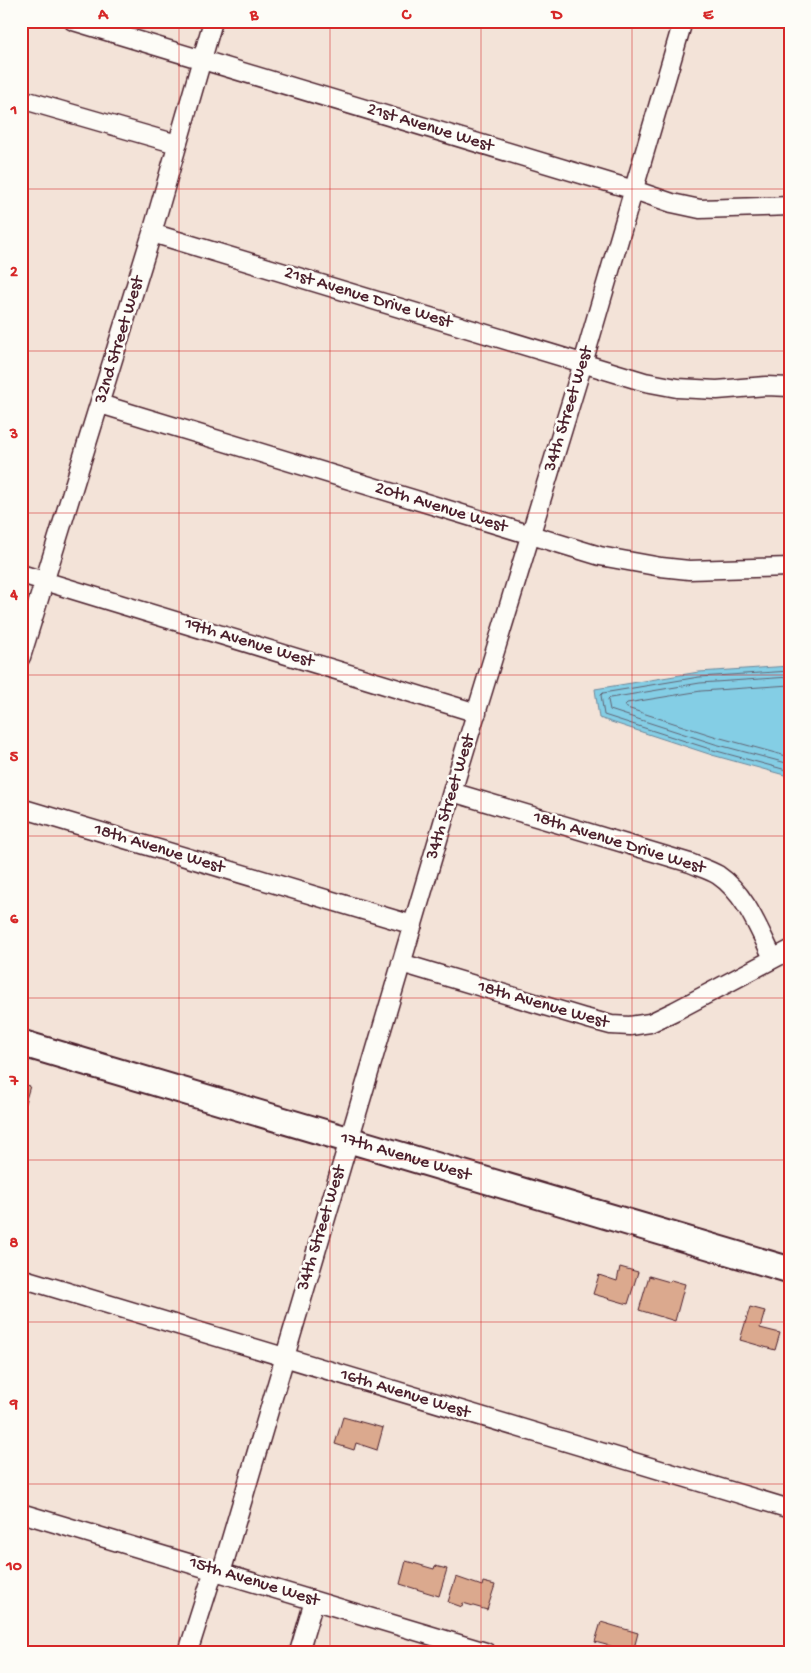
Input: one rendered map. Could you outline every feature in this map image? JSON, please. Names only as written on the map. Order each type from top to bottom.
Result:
[{"type":"street","name":"21st Avenue West","points":[[73,21],[634,190],[672,204],[700,209],[790,206]]},
{"type":"street","name":"32nd Street West","points":[[21,657],[152,234],[213,21]]},
{"type":"street","name":"34th Street West","points":[[188,1652],[217,1572],[284,1358],[452,792],[583,363],[683,21]]},
{"type":"street","points":[[21,99],[177,144]]},
{"type":"street","name":"21st Avenue Drive West","points":[[152,234],[645,382],[677,388],[717,390],[766,386],[790,387]]},
{"type":"street","name":"20th Avenue West","points":[[100,404],[600,556],[689,570],[790,567]]},
{"type":"street","name":"19th Avenue West","points":[[21,574],[477,712]]},
{"type":"street","name":"18th Avenue Drive West","points":[[452,792],[690,863],[716,874],[732,887],[744,904],[774,958]]},
{"type":"street","name":"18th Avenue West","points":[[21,808],[413,925]]},
{"type":"street","name":"18th Avenue West","points":[[401,963],[585,1018],[611,1025],[630,1026],[650,1023],[790,950]]},
{"type":"street","name":"17th Avenue West","points":[[21,1043],[790,1270]]},
{"type":"street","name":"16th Avenue West","points":[[21,1278],[790,1508]]},
{"type":"street","name":"15th Avenue West","points":[[21,1513],[486,1652]]},
{"type":"street","points":[[300,1652],[314,1601]]},
{"type":"water","points":[[790,666],[790,759],[788,776],[712,755],[599,718],[595,689],[699,672]]},
{"type":"building","points":[[21,1083],[30,1086],[24,1106],[21,1105]]},
{"type":"building","points":[[620,1267],[638,1272],[628,1304],[593,1294],[599,1275],[617,1281]]},
{"type":"building","points":[[649,1276],[685,1284],[675,1321],[639,1310]]},
{"type":"building","points":[[750,1307],[765,1311],[760,1328],[780,1333],[775,1350],[740,1340]]},
{"type":"building","points":[[343,1417],[383,1428],[377,1450],[356,1443],[354,1450],[335,1444]]},
{"type":"building","points":[[406,1561],[434,1569],[435,1566],[447,1569],[439,1596],[400,1584]]},
{"type":"building","points":[[456,1577],[482,1586],[483,1582],[495,1585],[487,1610],[463,1603],[462,1607],[448,1602]]},
{"type":"building","points":[[601,1622],[638,1633],[633,1652],[595,1642]]}]
